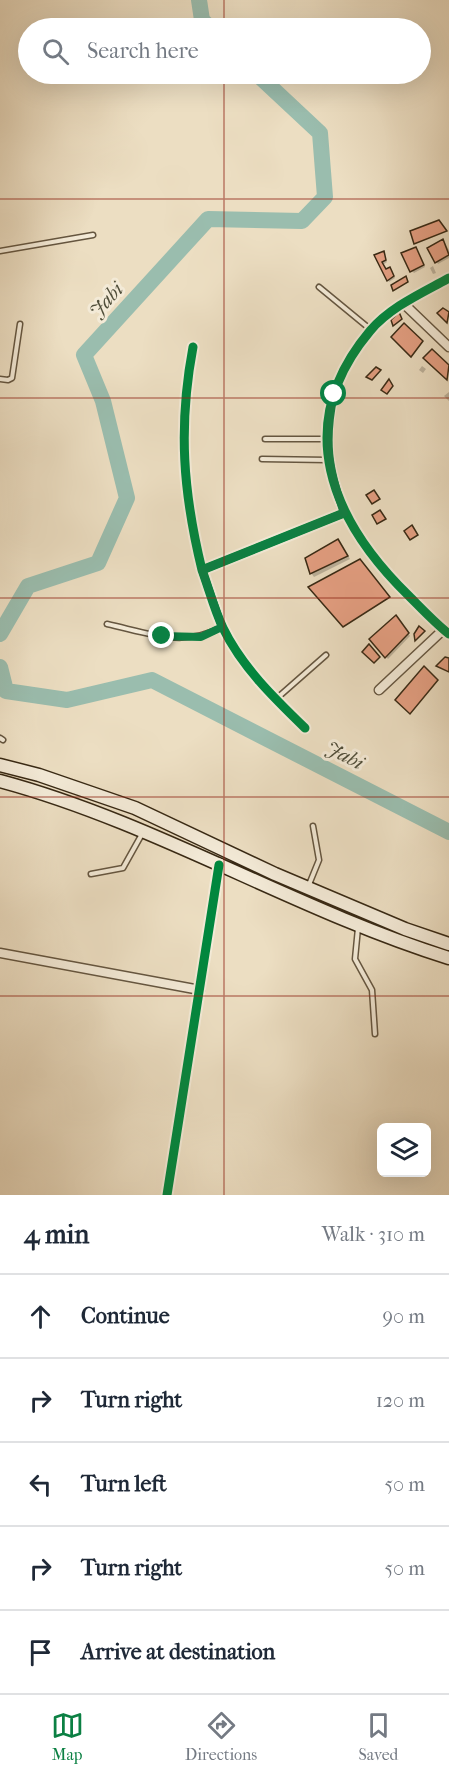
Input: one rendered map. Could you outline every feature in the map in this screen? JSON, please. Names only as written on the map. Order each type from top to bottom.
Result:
[{"type":"main road","points":[[0,765],[39,775],[135,808],[308,888],[405,929],[449,944]]},
{"type":"main road","points":[[0,781],[37,791],[143,831],[359,924],[449,958]]},
{"type":"street","points":[[379,690],[446,632],[375,559],[344,513],[328,460],[327,439],[334,394],[345,366],[371,330],[403,303],[449,278]]},
{"type":"street","points":[[403,303],[449,346]]},
{"type":"street","points":[[193,347],[183,427],[184,472],[202,570],[222,627],[241,659],[275,699],[305,729]]},
{"type":"street","points":[[202,570],[344,513]]},
{"type":"street","points":[[167,1195],[219,865]]},
{"type":"street","points":[[0,953],[200,990]]},
{"type":"lane","points":[[0,251],[93,235]]},
{"type":"lane","points":[[319,287],[371,330]]},
{"type":"lane","points":[[0,378],[8,380],[12,378],[20,324]]},
{"type":"lane","points":[[265,439],[327,439]]},
{"type":"lane","points":[[262,459],[328,460]]},
{"type":"lane","points":[[107,624],[170,637],[201,637],[222,627]]},
{"type":"lane","points":[[275,699],[326,655]]},
{"type":"lane","points":[[308,888],[319,860],[313,826]]},
{"type":"lane","points":[[91,874],[123,868],[143,831]]},
{"type":"lane","points":[[359,924],[355,959],[372,990],[375,1034]]},
{"type":"building","points":[[439,220],[447,231],[414,244],[410,231]]},
{"type":"building","points":[[443,239],[449,255],[435,263],[427,248]]},
{"type":"building","points":[[416,247],[424,265],[410,272],[401,253]]},
{"type":"building","points":[[384,251],[386,260],[382,262],[386,269],[390,267],[394,276],[387,281],[374,255]]},
{"type":"building","points":[[406,276],[408,282],[393,291],[391,285]]},
{"type":"building","points":[[443,308],[449,312],[447,323],[437,313]]},
{"type":"building","points":[[399,312],[402,319],[393,326],[391,320]]},
{"type":"building","points":[[404,323],[423,341],[411,357],[391,337]]},
{"type":"building","points":[[432,349],[449,365],[447,380],[423,358]]},
{"type":"building","points":[[376,367],[381,370],[372,380],[366,377]]},
{"type":"building","points":[[389,379],[393,386],[387,394],[381,390]]},
{"type":"building","points":[[374,490],[380,499],[372,504],[366,495]]},
{"type":"building","points":[[380,510],[386,519],[377,524],[372,515]]},
{"type":"building","points":[[412,525],[418,535],[410,540],[404,531]]},
{"type":"building","points":[[338,539],[348,556],[310,574],[305,558]]},
{"type":"building","points":[[360,559],[390,597],[343,627],[308,587]]},
{"type":"building","points":[[396,615],[409,633],[385,658],[369,639]]},
{"type":"building","points":[[419,626],[425,631],[415,641],[414,634]]},
{"type":"building","points":[[369,644],[380,657],[374,663],[362,652]]},
{"type":"building","points":[[445,657],[449,658],[449,672],[436,666]]},
{"type":"building","points":[[424,666],[438,680],[410,714],[395,700]]},
{"type":"waterway","name":"Jabi","points":[[199,0],[202,18]]},
{"type":"waterway","name":"Jabi","points":[[0,634],[28,586],[98,563],[127,498],[103,401],[84,355],[208,219],[302,221],[325,197],[320,133],[268,84]]},
{"type":"waterway","name":"Jabi","points":[[0,667],[6,691],[67,700],[152,680],[449,832]]},
{"type":"cycle path","points":[[449,278],[397,308],[370,331],[346,366],[332,401],[327,436],[331,470],[342,504],[359,536],[382,567],[449,634]]},
{"type":"cycle path","points":[[193,347],[185,405],[185,459],[190,514],[202,570]]},
{"type":"cycle path","points":[[305,728],[270,693],[239,656],[220,621],[202,570],[344,513]]},
{"type":"cycle path","points":[[167,1195],[219,865]]},
{"type":"route","points":[[162,636],[196,638],[222,627],[202,570],[344,513],[328,460],[328,421],[334,394]]}]
